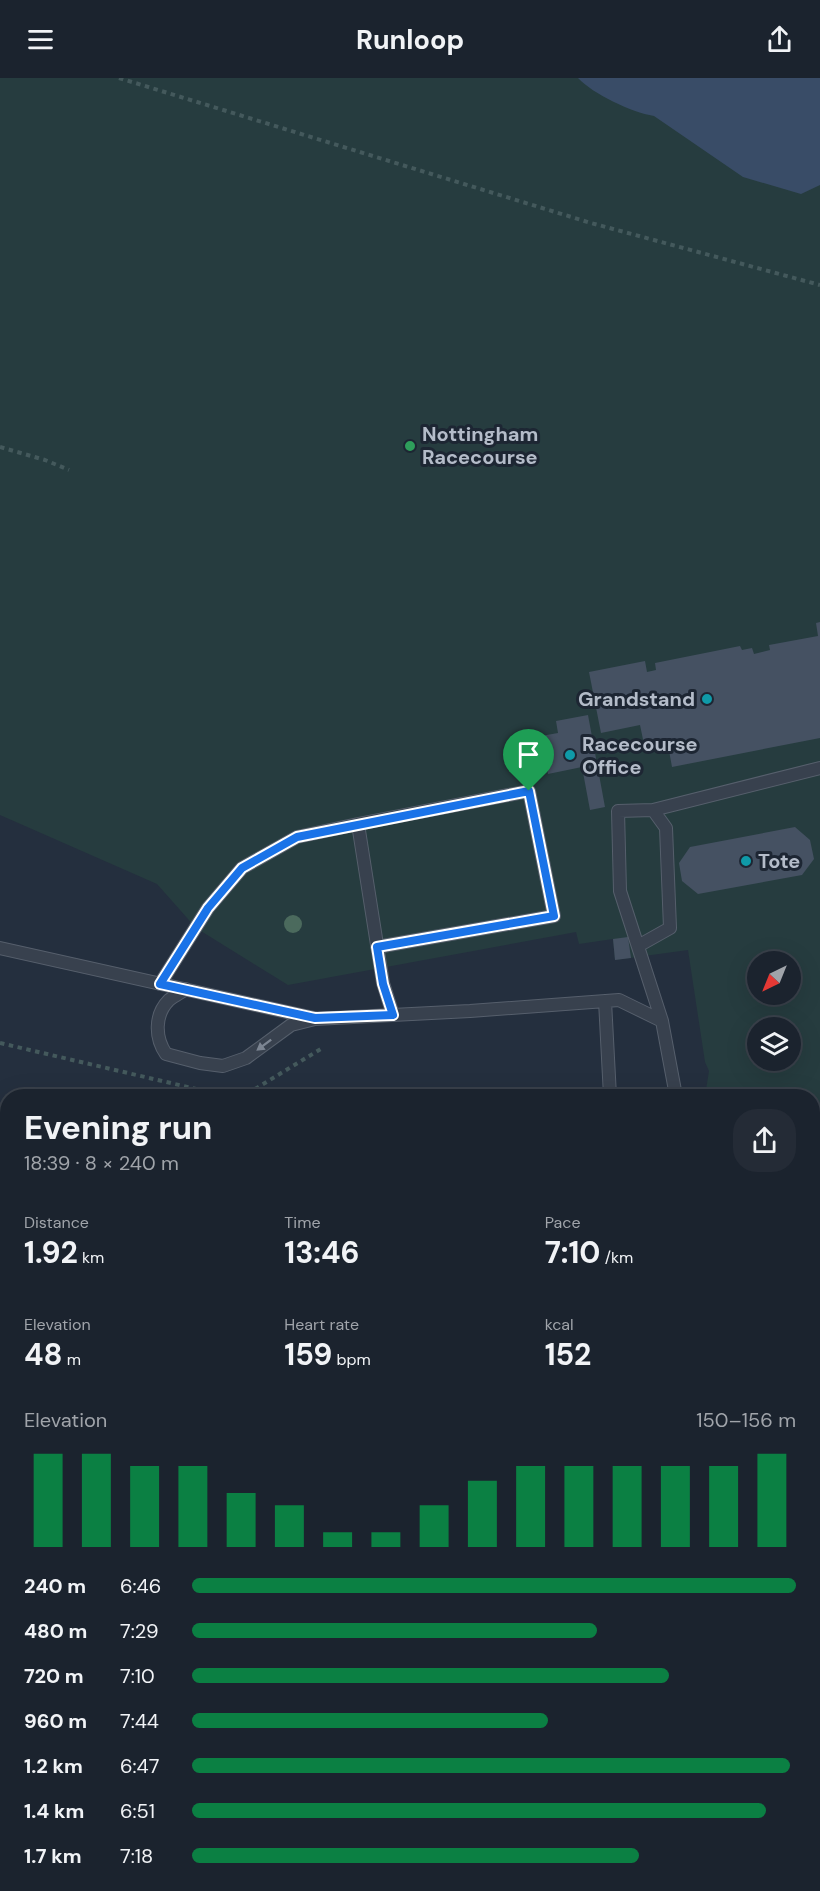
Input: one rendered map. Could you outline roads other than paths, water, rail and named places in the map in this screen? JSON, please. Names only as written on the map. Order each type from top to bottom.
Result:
[{"type":"lane","points":[[675,1089],[662,1021],[620,891],[618,811],[653,810],[820,768]]},
{"type":"lane","points":[[160,984],[208,908],[242,868],[297,837],[529,791],[554,916],[377,947]]},
{"type":"lane","points":[[638,946],[670,928],[666,828],[653,810]]},
{"type":"lane","points":[[358,824],[383,984],[393,1015]]},
{"type":"lane","points":[[0,948],[315,1018]]},
{"type":"lane","points":[[186,989],[168,1001],[160,1015],[159,1043],[166,1054],[200,1063],[223,1066],[246,1058],[291,1025],[315,1018],[619,1000],[662,1021]]},
{"type":"lane","points":[[605,1001],[610,1089]]},
{"type":"water","points":[[578,78],[820,78],[820,185],[801,194],[743,177],[654,116],[613,102]]},
{"type":"place","name":"Nottingham Racecourse","points":[[410,446]]},
{"type":"place","name":"Grandstand","points":[[707,699]]},
{"type":"place","name":"Racecourse Office","points":[[570,755]]},
{"type":"place","name":"Tote","points":[[746,861]]}]
